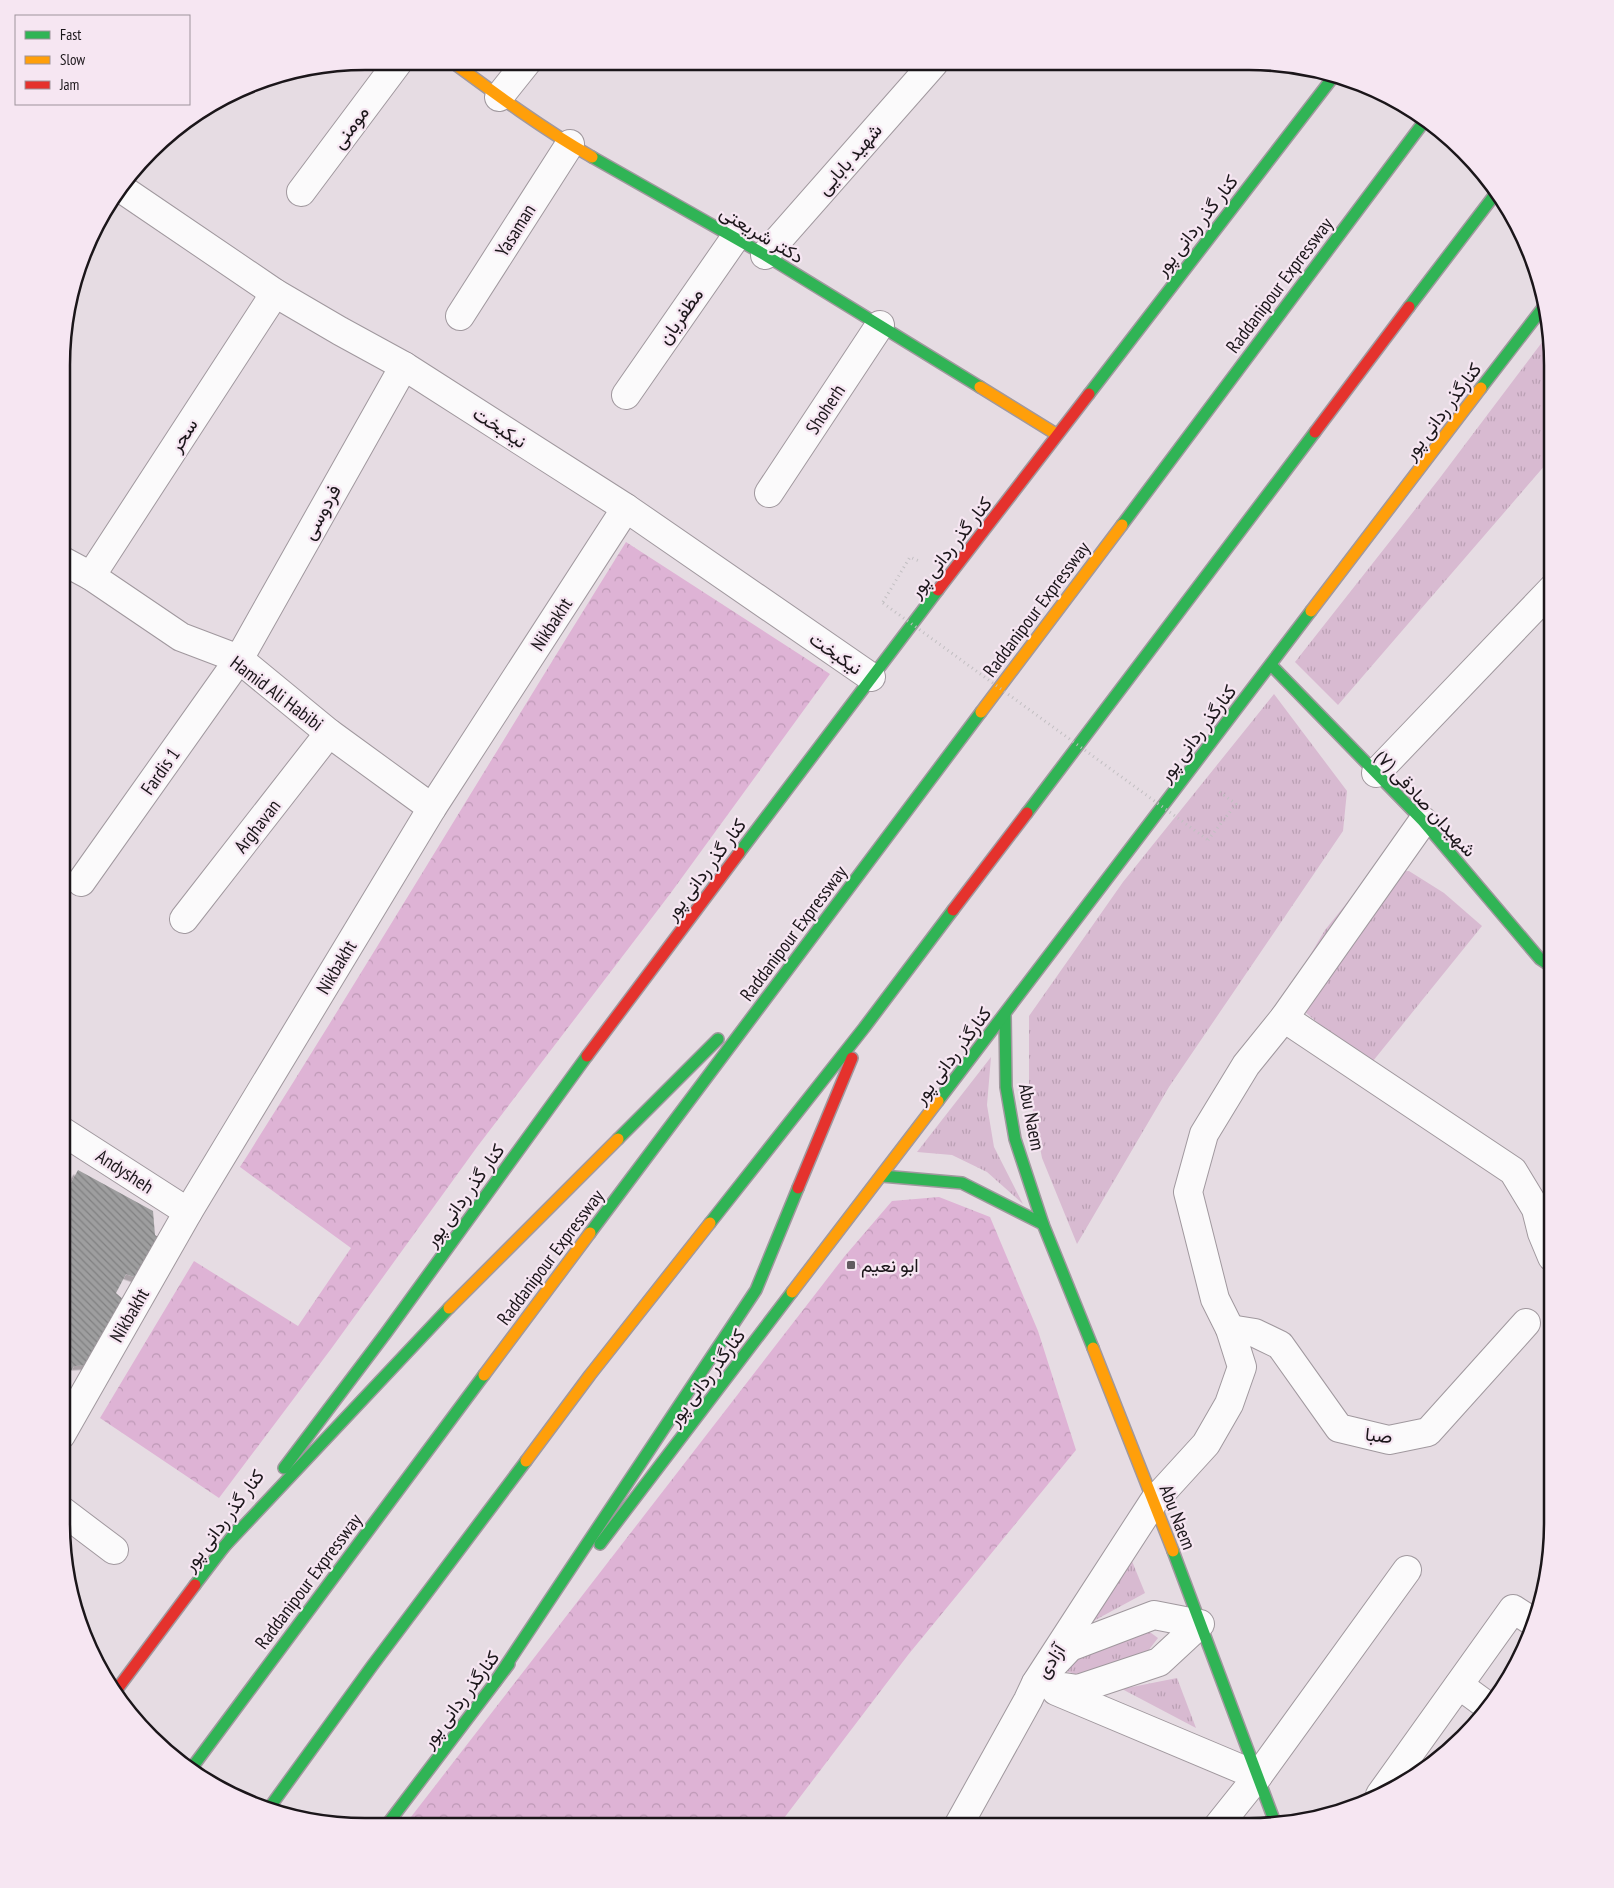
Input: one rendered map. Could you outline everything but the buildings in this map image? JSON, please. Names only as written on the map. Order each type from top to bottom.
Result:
[{"type":"main road","name":"دکتر شریعتی","points":[[462,70],[570,144],[765,255],[1056,434]]},
{"type":"main road","name":"کنار گذر ردانی پور","points":[[119,1686],[386,1333],[592,1049],[871,677],[1027,476],[1056,434],[1330,81]]},
{"type":"main road","name":"Raddanipour Expressway","points":[[195,1764],[290,1634],[1421,126]]},
{"type":"main road","points":[[273,1803],[372,1666],[590,1375],[864,1028],[1492,198]]},
{"type":"main road","points":[[1446,259],[1497,205]]},
{"type":"main road","name":"کنارگذر ردانی پور","points":[[392,1818],[1539,313]]},
{"type":"main road","name":"شهیدان صادقی (۷)","points":[[1271,665],[1423,821],[1544,961]]},
{"type":"main road","points":[[222,1549],[422,1336],[788,970]]},
{"type":"main road","name":"Abu Naem","points":[[1005,1014],[1006,1086],[1015,1139],[1043,1224],[1154,1501],[1273,1817]]},
{"type":"main road","points":[[495,1682],[756,1290],[864,1028]]},
{"type":"main road","points":[[882,1176],[962,1183],[1043,1224]]},
{"type":"street","name":"مومنی","points":[[302,192],[392,70]]},
{"type":"street","points":[[499,97],[521,70]]},
{"type":"street","name":"شهید بابایی","points":[[765,255],[928,70]]},
{"type":"street","name":"Yasaman","points":[[460,316],[570,144]]},
{"type":"street","name":"نیکبخت","points":[[126,192],[275,293],[404,366],[626,508],[871,677]]},
{"type":"street","name":"مظفریان","points":[[626,395],[735,238]]},
{"type":"street","name":"سحر","points":[[91,576],[275,293]]},
{"type":"street","name":"Shoherh","points":[[769,493],[880,326]]},
{"type":"street","name":"فردوسی","points":[[239,659],[404,366]]},
{"type":"street","name":"Nikbakht","points":[[70,1421],[188,1212],[432,808],[626,508]]},
{"type":"street","name":"Hamid Ali Habibi","points":[[70,565],[91,576],[180,637],[239,659],[329,733],[432,808]]},
{"type":"street","points":[[1376,773],[1544,597]]},
{"type":"street","name":"Fardis 1","points":[[81,882],[239,659]]},
{"type":"street","name":"Arghavan","points":[[184,919],[329,733]]},
{"type":"street","name":"آزادی","points":[[962,1818],[1036,1683],[1154,1501],[1206,1444],[1229,1404],[1242,1367],[1230,1329],[1215,1299],[1188,1192],[1204,1134],[1246,1065],[1284,1018],[1423,821]]},
{"type":"street","points":[[1284,1018],[1513,1171],[1536,1209],[1544,1238]]},
{"type":"street","name":"Andysheh","points":[[70,1136],[188,1212]]},
{"type":"street","name":"صبا","points":[[1230,1329],[1255,1332],[1280,1345],[1339,1428],[1389,1440],[1428,1432],[1526,1323]]},
{"type":"street","points":[[70,1517],[114,1550]]},
{"type":"street","points":[[1224,1818],[1258,1776],[1407,1570]]},
{"type":"street","points":[[1393,1781],[1513,1609],[1528,1618]]},
{"type":"street","points":[[1036,1683],[1070,1647],[1154,1616],[1200,1624]]},
{"type":"street","points":[[1036,1683],[1078,1689],[1159,1662],[1200,1624]]},
{"type":"street","points":[[1036,1683],[1258,1776]]},
{"type":"street","points":[[1459,1685],[1483,1703]]},
{"type":"path","points":[[910,557],[883,603],[1208,840],[1236,804]]},
{"type":"green space","points":[[1543,342],[1544,466],[1338,705],[1295,662],[1439,479]]},
{"type":"green space","points":[[626,542],[830,674],[670,894],[477,1147],[331,1349],[219,1498],[100,1418],[194,1261],[298,1326],[351,1248],[240,1167]]},
{"type":"green space","points":[[1274,694],[1347,791],[1343,831],[1169,1087],[1077,1244],[1042,1158],[1029,1091],[1029,1016],[1123,882]]},
{"type":"green space","points":[[1409,871],[1444,893],[1482,926],[1369,1066],[1286,996],[1325,930],[1371,873]]},
{"type":"green space","points":[[991,1057],[987,1105],[994,1147],[1023,1204],[987,1172],[952,1155],[917,1152]]},
{"type":"green space","points":[[939,1197],[990,1217],[1038,1331],[1076,1450],[908,1655],[784,1818],[410,1818],[844,1257],[892,1201]]},
{"type":"green space","points":[[1127,1549],[1145,1593],[1075,1631]]},
{"type":"green space","points":[[1147,1630],[1158,1638],[1148,1651],[1080,1676],[1064,1670],[1079,1655]]},
{"type":"green space","points":[[1177,1678],[1196,1728],[1122,1689]]},
{"type":"traffic: fast","points":[[1089,394],[1330,82]]},
{"type":"traffic: fast","points":[[1122,525],[1421,126]]},
{"type":"traffic: fast","points":[[592,157],[765,255],[980,387]]},
{"type":"traffic: fast","points":[[1409,307],[1492,198]]},
{"type":"traffic: fast","points":[[1481,388],[1539,313]]},
{"type":"traffic: fast","points":[[1027,813],[1315,432]]},
{"type":"traffic: fast","points":[[739,853],[938,590]]},
{"type":"traffic: fast","points":[[938,1101],[1311,611]]},
{"type":"traffic: fast","points":[[1271,665],[1423,821],[1544,962]]},
{"type":"traffic: fast","points":[[590,1233],[981,712]]},
{"type":"traffic: fast","points":[[710,1223],[864,1028],[953,910]]},
{"type":"traffic: fast","points":[[1005,1014],[1006,1087],[1015,1139],[1043,1224],[1093,1348]]},
{"type":"traffic: fast","points":[[618,1139],[718,1039]]},
{"type":"traffic: fast","points":[[284,1468],[386,1333],[587,1056]]},
{"type":"traffic: fast","points":[[882,1176],[962,1183],[1043,1224]]},
{"type":"traffic: fast","points":[[495,1682],[756,1290],[798,1188]]},
{"type":"traffic: fast","points":[[600,1544],[792,1292]]},
{"type":"traffic: fast","points":[[222,1549],[449,1308]]},
{"type":"traffic: fast","points":[[195,1764],[484,1375]]},
{"type":"traffic: fast","points":[[273,1803],[372,1666],[526,1461]]},
{"type":"traffic: fast","points":[[195,1585],[237,1530]]},
{"type":"traffic: fast","points":[[1173,1551],[1273,1817]]},
{"type":"traffic: fast","points":[[392,1818],[509,1664]]},
{"type":"traffic: slow","points":[[463,70],[538,123],[592,157]]},
{"type":"traffic: slow","points":[[980,387],[1056,434]]},
{"type":"traffic: slow","points":[[1311,611],[1481,388]]},
{"type":"traffic: slow","points":[[981,712],[1122,525]]},
{"type":"traffic: slow","points":[[792,1292],[938,1101]]},
{"type":"traffic: slow","points":[[449,1308],[618,1139]]},
{"type":"traffic: slow","points":[[526,1461],[590,1375],[710,1223]]},
{"type":"traffic: slow","points":[[484,1375],[590,1233]]},
{"type":"traffic: slow","points":[[1093,1348],[1173,1551]]},
{"type":"traffic: jam","points":[[1315,432],[1409,307]]},
{"type":"traffic: jam","points":[[938,590],[1089,394]]},
{"type":"traffic: jam","points":[[953,910],[1027,813]]},
{"type":"traffic: jam","points":[[587,1056],[739,853]]},
{"type":"traffic: jam","points":[[798,1188],[852,1058]]},
{"type":"traffic: jam","points":[[119,1686],[195,1585]]},
{"type":"place","name":"ابو نعیم","points":[[851,1265]]}]
